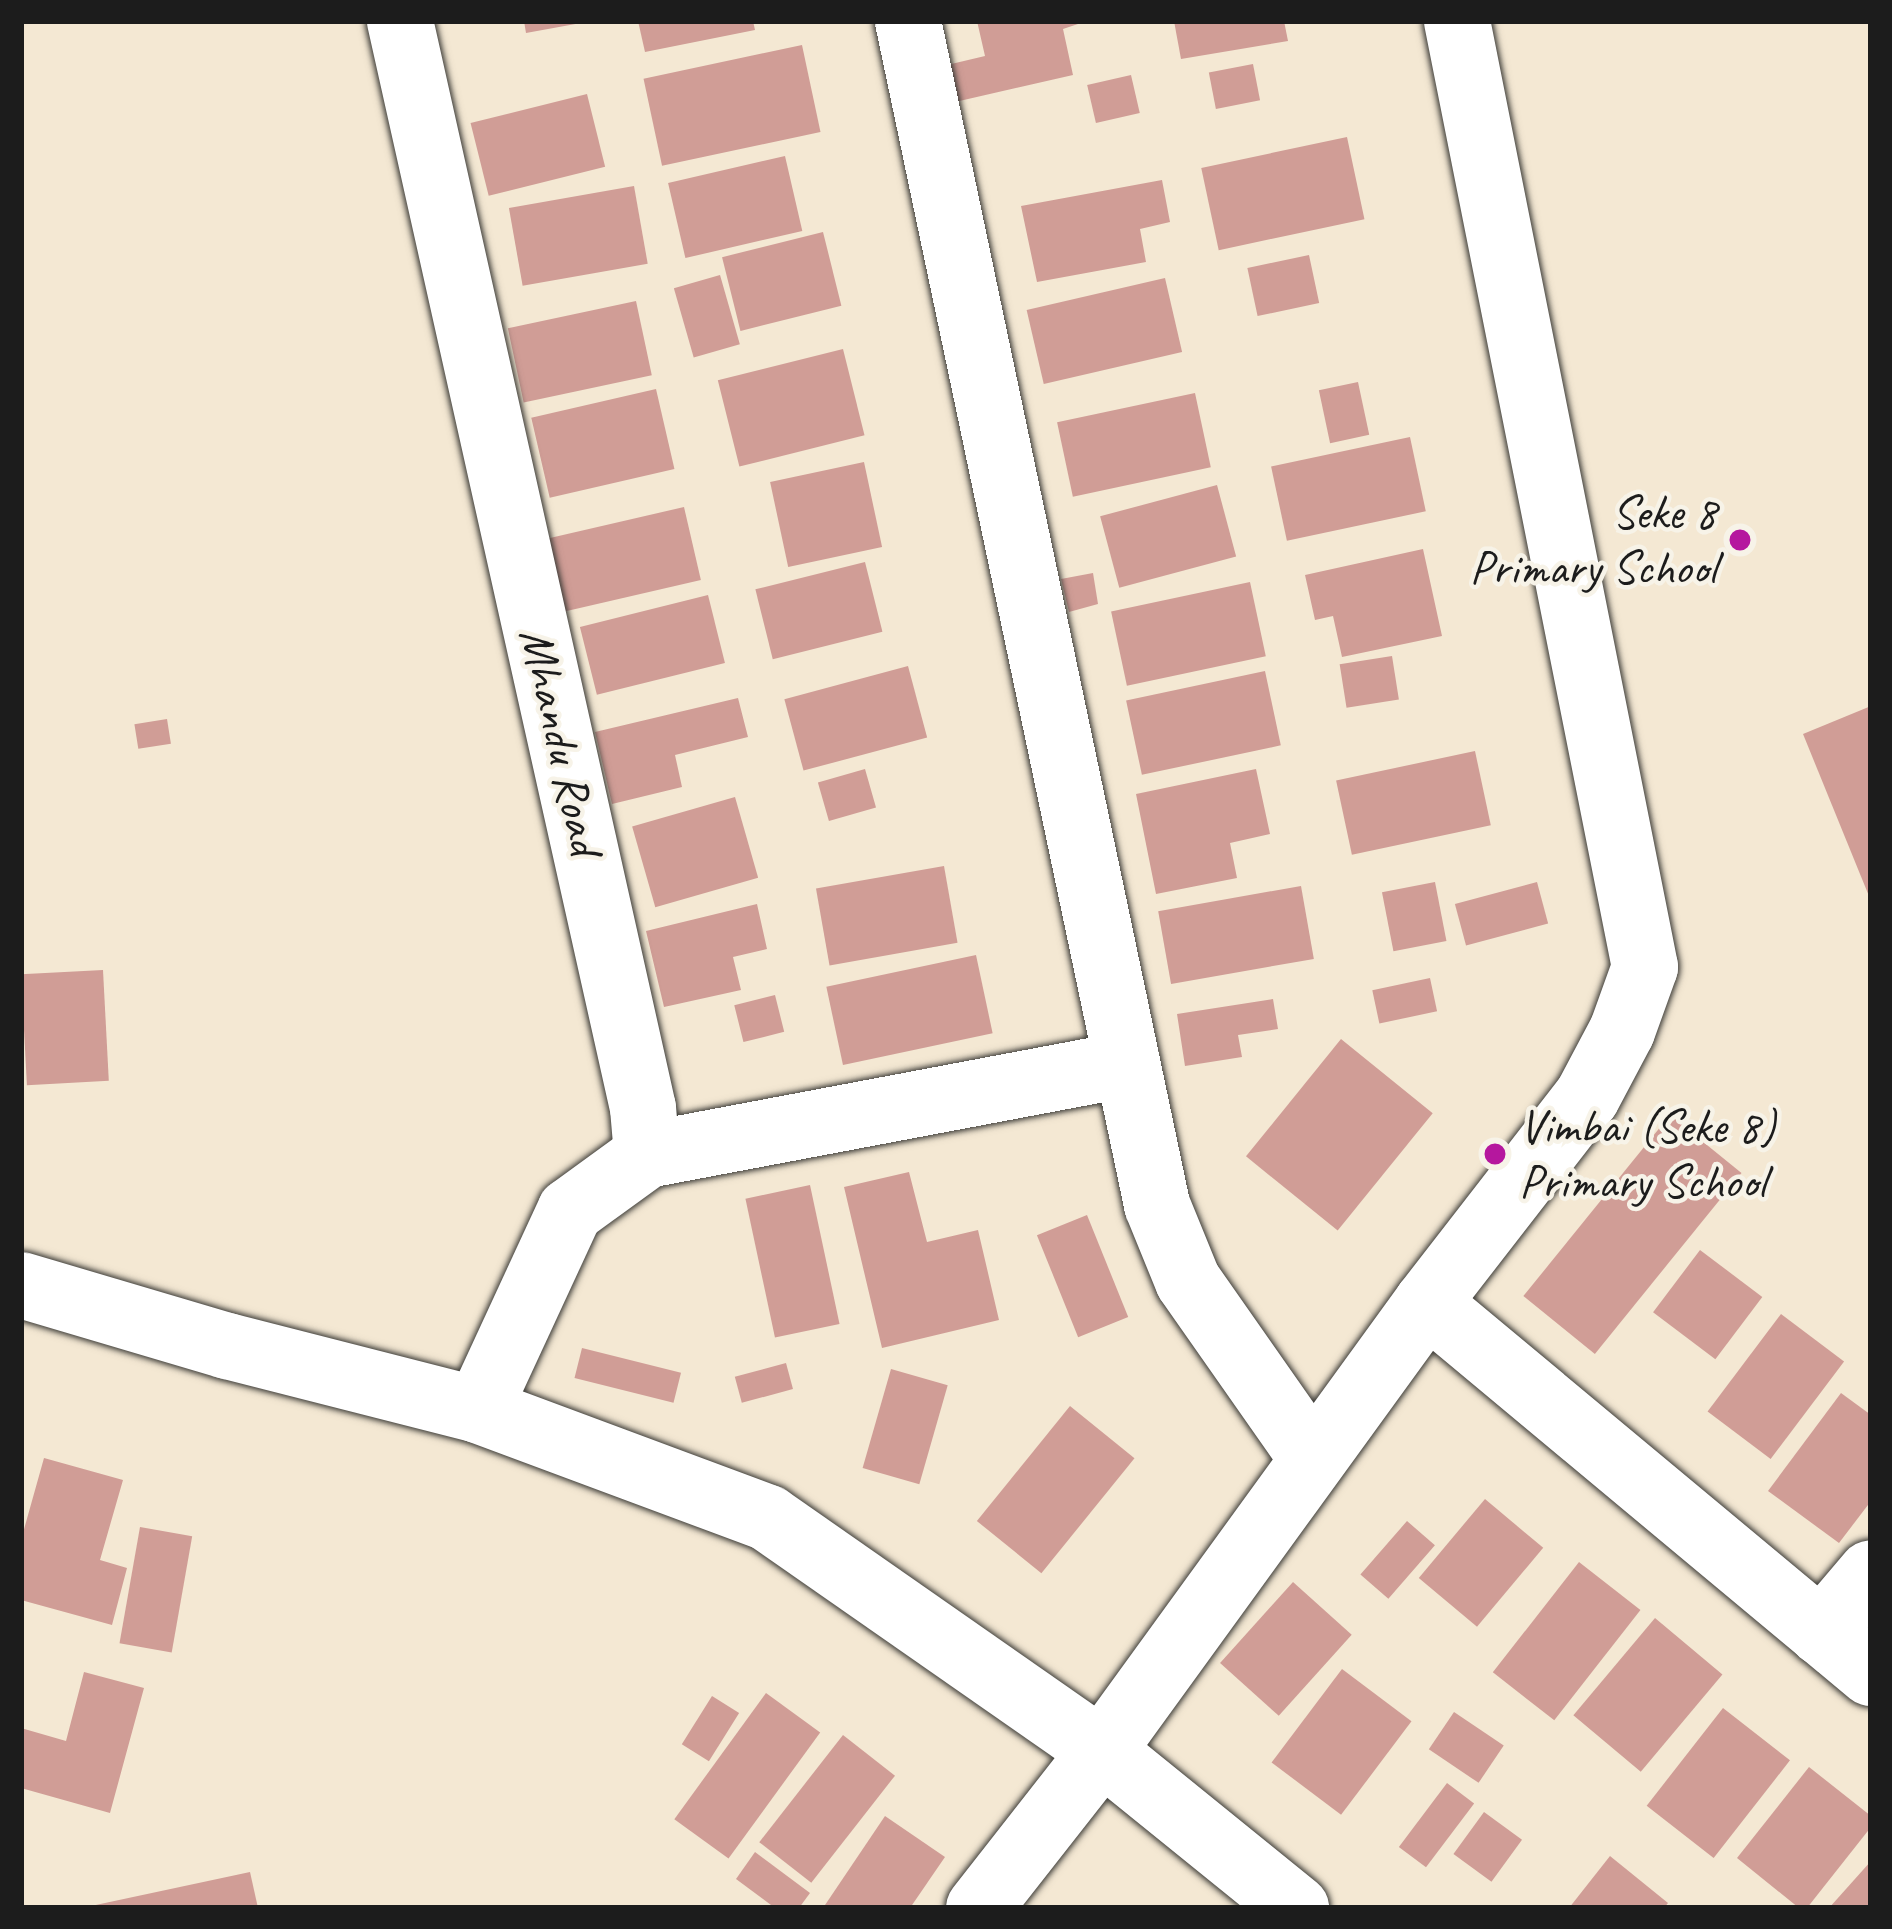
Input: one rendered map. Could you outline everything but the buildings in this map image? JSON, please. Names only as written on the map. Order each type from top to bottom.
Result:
[{"type":"street","name":"Mhandu Road","points":[[400,21],[643,1108],[647,1155]]},
{"type":"street","points":[[908,21],[1157,1205],[1189,1281],[1312,1458]]},
{"type":"street","points":[[979,1908],[1102,1751],[1427,1303],[1587,1097],[1622,1031],[1645,968],[1457,21]]},
{"type":"street","points":[[478,1410],[570,1211],[647,1155],[1127,1064]]},
{"type":"street","points":[[21,1285],[227,1346],[478,1410],[768,1518],[1102,1751],[1296,1908]]},
{"type":"street","points":[[1427,1303],[1871,1673]]},
{"type":"street","points":[[1820,1632],[1871,1573]]},
{"type":"place","name":"Seke 8 Primary School","points":[[1740,540]]},
{"type":"place","name":"Vimbai (Seke 8) Primary School","points":[[1495,1154]]}]
